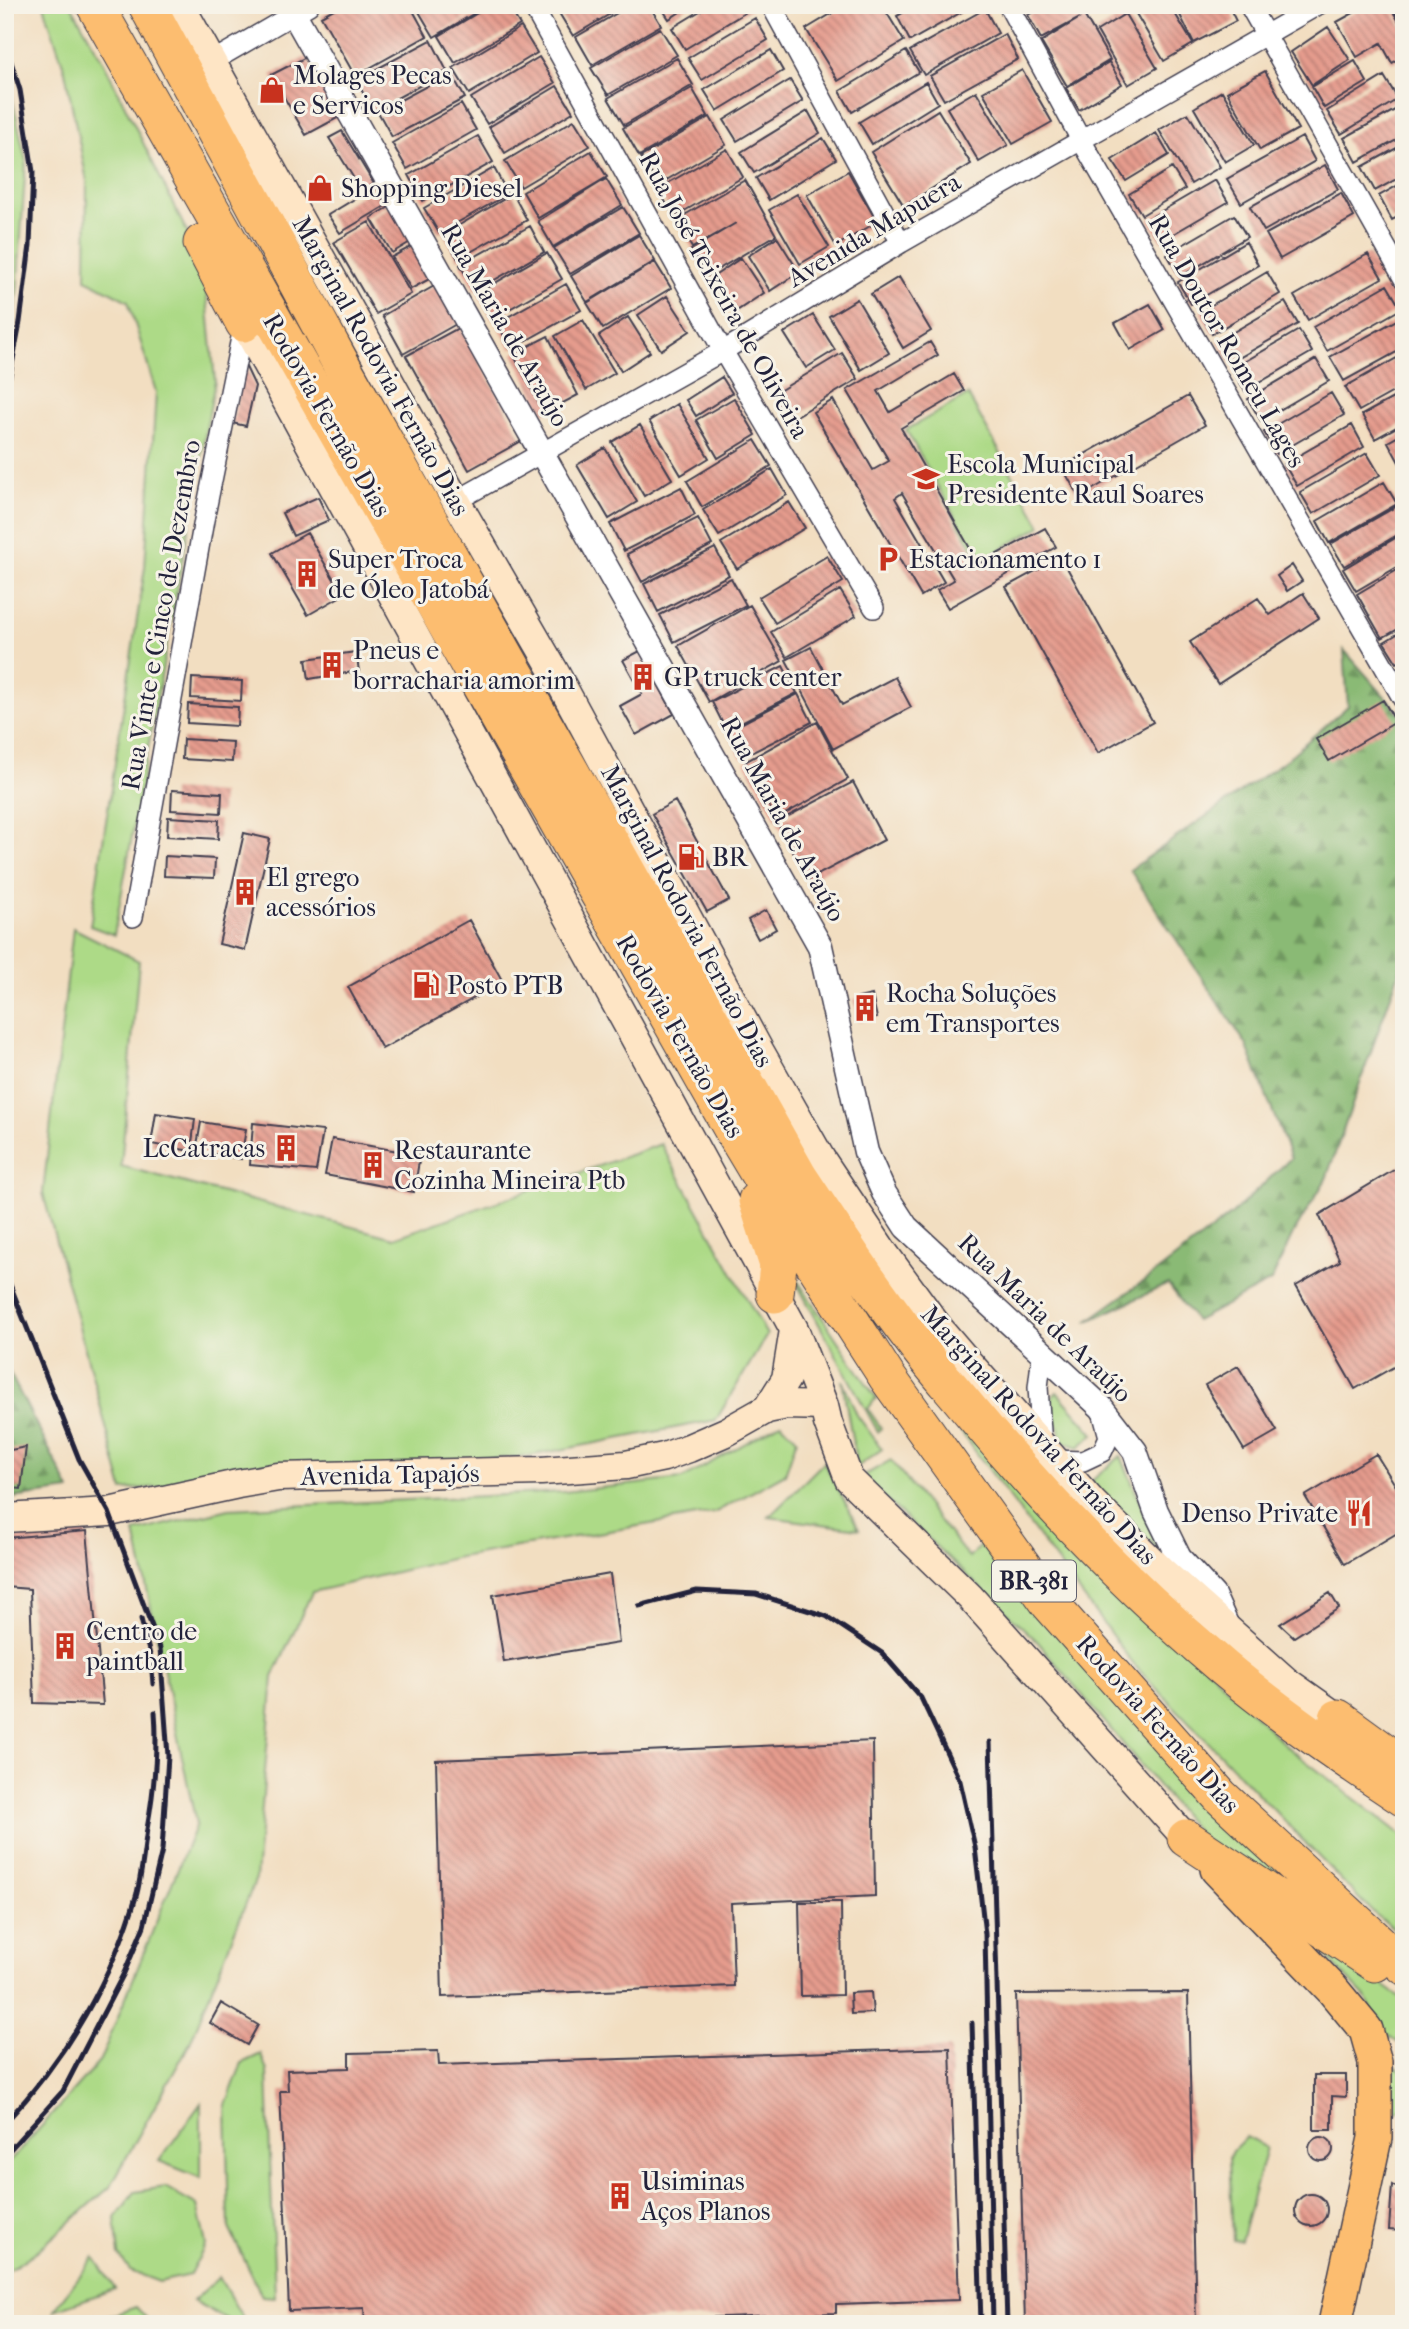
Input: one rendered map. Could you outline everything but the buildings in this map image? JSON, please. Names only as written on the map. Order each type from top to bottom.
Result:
[{"type":"highway","points":[[88,5],[244,323]]},
{"type":"highway","name":"Rodovia Fernão Dias","points":[[95,5],[736,1136],[793,1231],[887,1377],[1049,1603],[1220,1796],[1404,1966]]},
{"type":"highway","name":"Rodovia Fernão Dias","points":[[147,5],[341,364],[792,1165],[861,1269],[915,1344],[996,1442],[1070,1524],[1141,1594],[1259,1696],[1404,1798]]},
{"type":"highway","name":"BR-381","points":[[736,1136],[778,1265],[775,1294]]},
{"type":"highway","points":[[1338,1718],[1404,1766]]},
{"type":"highway","points":[[1186,1838],[1332,1989],[1366,2030],[1375,2062],[1375,2138],[1335,2324]]},
{"type":"highway","name":"BR-381","points":[[1186,1838],[1404,1983]]},
{"type":"main road","name":"Marginal Rodovia Fernão Dias","points":[[180,5],[456,501],[553,669],[759,1050],[821,1158],[884,1253],[938,1327],[1048,1453],[1161,1571],[1287,1682],[1338,1718],[1404,1750]]},
{"type":"main road","name":"BR-381","points":[[244,323],[794,1329],[849,1479],[970,1597],[1186,1838]]},
{"type":"main road","name":"Avenida Tapajós","points":[[767,1409],[786,1379],[794,1329]]},
{"type":"main road","name":"Avenida Tapajós","points":[[5,1518],[109,1511],[278,1477],[541,1471],[626,1465],[690,1448],[767,1409],[787,1405],[824,1406]]},
{"type":"street","name":"Rua José Teixeira de Oliveira","points":[[532,5],[723,351],[874,608]]},
{"type":"street","points":[[771,5],[901,243]]},
{"type":"street","name":"Rua Doutor Romeu Lages","points":[[1008,5],[1082,140],[1404,701]]},
{"type":"street","points":[[1249,5],[1404,279]]},
{"type":"street","name":"Avenida Mapuera","points":[[456,501],[723,351],[901,243],[1318,5]]},
{"type":"street","points":[[211,62],[297,8]]},
{"type":"street","name":"Rua Maria de Araújo","points":[[297,8],[820,946],[866,1152],[884,1193],[906,1227],[1101,1407],[1135,1451],[1156,1511],[1179,1558],[1213,1595],[1229,1631]]},
{"type":"street","name":"Rua Vinte e Cinco de Dezembro","points":[[132,917],[204,520],[244,323]]},
{"type":"street","points":[[1042,1354],[1038,1387],[1048,1453],[1083,1461],[1102,1452],[1109,1437],[1101,1407]]},
{"type":"green space","points":[[44,5],[71,5],[105,65],[204,267],[215,381],[114,935],[90,926],[145,567],[156,392],[128,301],[86,279],[87,181],[65,71]]},
{"type":"green space","points":[[5,66],[26,161],[17,294],[5,360]]},
{"type":"green space","points":[[968,395],[1041,526],[980,561],[906,430]]},
{"type":"green space","points":[[1344,650],[1401,715],[1404,742],[1404,958],[1326,1179],[1293,1234],[1271,1281],[1196,1321],[1168,1284],[1086,1322],[1232,1214],[1291,1158],[1246,1044],[1130,870],[1287,759],[1348,706]]},
{"type":"green space","points":[[73,928],[139,961],[121,1166],[394,1238],[661,1144],[767,1335],[716,1420],[528,1456],[123,1490],[43,1193]]},
{"type":"green space","points":[[785,1262],[876,1398],[868,1409],[881,1428],[878,1432]]},
{"type":"green space","points":[[5,1364],[70,1490],[5,1499]]},
{"type":"green space","points":[[842,1380],[857,1415],[882,1449],[857,1467]]},
{"type":"green space","points":[[1057,1392],[1094,1434],[1079,1447],[1063,1442],[1049,1400]]},
{"type":"green space","points":[[938,1401],[1286,1746],[1404,1837],[1404,1936],[1371,1911],[1134,1665]]},
{"type":"green space","points":[[781,1423],[797,1439],[785,1474],[714,1513],[459,1557],[312,1592],[273,1677],[256,1878],[190,2043],[110,2187],[37,2251],[5,2273],[5,2167],[100,2061],[196,1824],[135,1532],[229,1509],[563,1492],[682,1479]]},
{"type":"green space","points":[[1121,1456],[1161,1553],[1090,1482]]},
{"type":"green space","points":[[891,1460],[969,1558],[981,1545],[1062,1638],[1347,1936],[1206,1843],[1037,1641],[862,1477]]},
{"type":"green space","points":[[824,1462],[859,1529],[769,1517]]},
{"type":"green space","points":[[1286,1916],[1404,2000],[1404,2047],[1382,2031],[1366,1997]]},
{"type":"green space","points":[[261,2054],[267,2071],[275,2297],[262,2296],[229,2228],[226,2105],[242,2063]]},
{"type":"green space","points":[[1390,2063],[1404,2072],[1404,2107],[1393,2114]]},
{"type":"green space","points":[[201,2103],[201,2178],[159,2161]]},
{"type":"green space","points":[[1246,2137],[1266,2148],[1241,2241],[1233,2240],[1229,2158]]},
{"type":"green space","points":[[165,2187],[197,2205],[206,2244],[190,2275],[159,2282],[130,2271],[119,2255],[115,2218],[135,2192]]},
{"type":"green space","points":[[94,2257],[115,2289],[54,2310]]},
{"type":"green space","points":[[219,2277],[246,2324],[235,2324],[193,2301]]},
{"type":"green space","points":[[136,2307],[152,2324],[87,2324]]},
{"type":"railway","points":[[5,43],[20,90],[33,172],[30,245],[20,322],[5,402]]},
{"type":"railway","points":[[5,1272],[79,1459],[109,1512],[160,1648],[168,1756],[162,1850],[144,1926],[124,1973],[63,2091],[5,2155]]},
{"type":"railway","points":[[639,1606],[697,1591],[756,1594],[826,1616],[882,1653],[921,1698],[960,1781],[975,1847],[985,1934],[993,2324]]},
{"type":"railway","points":[[141,1619],[151,1659],[153,1684]]},
{"type":"railway","points":[[5,2123],[48,2072],[85,2016],[127,1925],[139,1885],[152,1800],[156,1756],[155,1712]]},
{"type":"railway","points":[[990,1742],[1007,2324]]},
{"type":"railway","points":[[972,2023],[981,2324]]},
{"type":"place","name":"Molages Pecas e Servicos","points":[[272,90]]},
{"type":"place","name":"Shopping Diesel","points":[[320,188]]},
{"type":"place","name":"Escola Municipal Presidente Raul Soares","points":[[926,479]]},
{"type":"place","name":"Estacionamento 1","points":[[888,559]]},
{"type":"place","name":"Super Troca de Óleo Jatobá","points":[[307,574]]},
{"type":"place","name":"Pneus e borracharia amorim","points":[[332,665]]},
{"type":"place","name":"GP truck center","points":[[643,677]]},
{"type":"place","name":"BR","points":[[691,857]]},
{"type":"place","name":"El grego acessórios","points":[[245,892]]},
{"type":"place","name":"Posto PTB","points":[[426,985]]},
{"type":"place","name":"Rocha Soluções em Transportes","points":[[865,1008]]},
{"type":"place","name":"LcCatracas","points":[[286,1148]]},
{"type":"place","name":"Restaurante Cozinha Mineira Ptb","points":[[373,1165]]},
{"type":"place","name":"Denso Private","points":[[1359,1513]]},
{"type":"place","name":"Centro de paintball","points":[[65,1646]]},
{"type":"place","name":"Usiminas Aços Planos","points":[[620,2196]]}]
